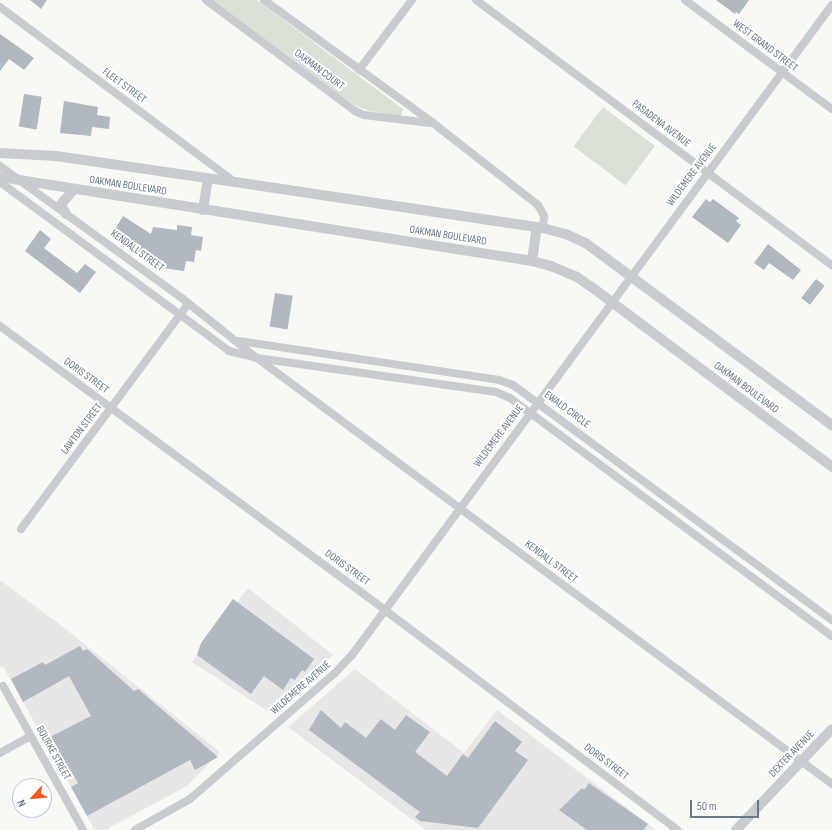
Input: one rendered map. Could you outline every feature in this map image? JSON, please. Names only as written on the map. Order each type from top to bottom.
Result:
[{"type":"street","name":"OAKMAN COURT","points":[[206,0],[355,111],[364,115],[433,123]]},
{"type":"street","points":[[264,0],[358,70],[433,123],[538,205],[544,216],[532,260]]},
{"type":"street","points":[[358,70],[412,0]]},
{"type":"street","name":"PASADENA AVENUE","points":[[476,0],[832,265]]},
{"type":"street","name":"WEST GRAND STREET","points":[[685,0],[832,109]]},
{"type":"street","name":"WILDEMERE AVENUE","points":[[135,830],[190,799],[344,665],[386,611],[459,508],[832,5]]},
{"type":"street","name":"FLEET STREET","points":[[0,7],[235,182]]},
{"type":"street","name":"OAKMAN BOULEVARD","points":[[0,152],[56,156],[208,178],[540,228],[566,234],[587,244],[832,425]]},
{"type":"street","name":"KENDALL STREET","points":[[0,166],[238,341],[257,358],[832,784]]},
{"type":"street","name":"OAKMAN BOULEVARD","points":[[0,177],[203,210],[532,260],[551,266],[577,277],[832,466]]},
{"type":"street","points":[[203,210],[208,178]]},
{"type":"street","name":"KENDALL STREET","points":[[0,182],[229,351],[257,358]]},
{"type":"street","points":[[66,214],[62,207],[62,203],[74,189]]},
{"type":"street","name":"LAWTON STREET","points":[[21,529],[188,304]]},
{"type":"street","name":"DORIS STREET","points":[[0,326],[386,611],[678,830]]},
{"type":"street","name":"EWALD CIRCLE","points":[[238,341],[499,380],[513,385],[832,620]]},
{"type":"street","points":[[257,358],[496,392],[510,398],[832,636]]},
{"type":"street","name":"BOURKE STREET","points":[[3,686],[83,830]]},
{"type":"street","name":"DEXTER AVENUE","points":[[736,830],[832,729]]},
{"type":"street","points":[[0,753],[31,736]]},
{"type":"shaded area","points":[[212,0],[257,0],[403,109],[401,116],[369,111],[354,105]]},
{"type":"shaded area","points":[[603,107],[655,146],[625,185],[574,146]]},
{"type":"shaded area","points":[[0,580],[67,630],[220,752],[187,786],[105,830],[95,830],[3,666],[0,668]]},
{"type":"shaded area","points":[[248,588],[333,655],[269,712],[192,662]]},
{"type":"shaded area","points":[[355,669],[464,753],[497,710],[656,830],[426,830],[288,727]]},
{"type":"building","points":[[30,0],[47,0],[41,9]]},
{"type":"building","points":[[716,0],[749,0],[739,14],[736,12],[735,14]]},
{"type":"building","points":[[0,34],[34,58],[24,70],[9,59],[0,71]]},
{"type":"building","points":[[24,94],[42,97],[37,129],[19,127]]},
{"type":"building","points":[[64,101],[98,107],[97,115],[110,117],[109,129],[92,127],[91,136],[60,133]]},
{"type":"building","points":[[706,199],[710,202],[713,199],[739,218],[736,221],[741,225],[728,243],[692,217]]},
{"type":"building","points":[[123,216],[151,234],[153,227],[177,230],[177,225],[192,227],[191,235],[203,237],[201,251],[196,250],[194,262],[186,261],[184,271],[163,268],[164,261],[147,258],[133,249],[136,245],[114,231]]},
{"type":"building","points":[[40,230],[51,239],[44,248],[77,273],[85,264],[96,272],[80,293],[25,251]]},
{"type":"building","points":[[768,244],[801,270],[793,280],[769,263],[764,270],[754,263]]},
{"type":"building","points":[[816,279],[825,286],[810,305],[801,298]]},
{"type":"building","points":[[275,293],[293,296],[287,329],[270,327]]},
{"type":"building","points":[[233,599],[314,659],[305,672],[302,670],[295,680],[291,678],[283,690],[264,676],[251,694],[197,655],[201,643]]},
{"type":"building","points":[[80,646],[83,651],[87,649],[134,691],[138,689],[218,757],[195,770],[190,760],[87,816],[71,787],[78,783],[70,769],[62,773],[44,740],[91,716],[69,676],[23,702],[11,679],[43,662],[45,665]]},
{"type":"building","points":[[321,710],[341,728],[345,722],[366,738],[381,719],[395,730],[406,715],[430,732],[415,752],[447,776],[463,754],[468,758],[495,721],[522,742],[515,751],[528,760],[478,828],[420,821],[415,817],[420,812],[309,730]]},
{"type":"building","points":[[589,783],[648,824],[643,830],[587,830],[559,810],[582,788],[584,790]]}]
